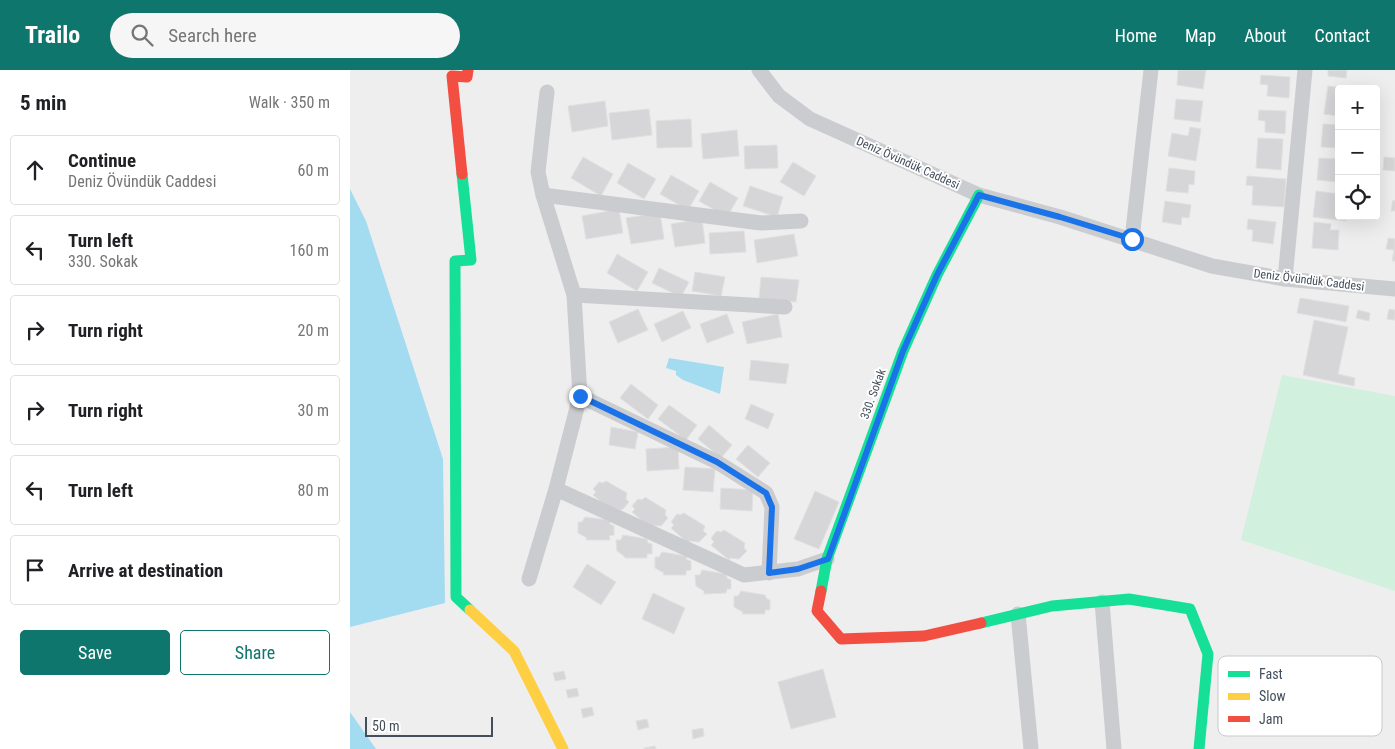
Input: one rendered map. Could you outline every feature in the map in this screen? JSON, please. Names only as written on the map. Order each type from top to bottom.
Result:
[{"type":"street","points":[[468,70],[467,77],[452,76],[471,260],[455,261],[456,597],[514,651],[563,749]]},
{"type":"street","name":"Deniz Övündük Caddesi","points":[[758,70],[779,96],[810,119],[979,195],[1060,217],[1212,266],[1285,279],[1395,290]]},
{"type":"street","points":[[1132,239],[1151,70]]},
{"type":"street","points":[[1285,279],[1305,70]]},
{"type":"street","points":[[529,578],[556,490],[580,396],[574,294],[543,196],[538,172],[547,92]]},
{"type":"street","name":"330. Sokak","points":[[979,195],[937,275],[903,351],[828,559],[817,612],[841,639],[924,636],[1018,614]]},
{"type":"street","points":[[543,196],[761,223],[801,221]]},
{"type":"street","points":[[574,294],[785,307]]},
{"type":"street","points":[[580,396],[717,462],[766,493],[772,507],[769,573]]},
{"type":"street","points":[[556,490],[744,575],[798,569],[828,559]]},
{"type":"street","points":[[1031,749],[1018,614],[1052,606],[1129,599],[1190,609],[1208,654],[1199,749]]},
{"type":"street","points":[[1102,602],[1114,749]]},
{"type":"green space","points":[[1282,375],[1395,396],[1395,591],[1241,540]]},
{"type":"water","points":[[350,189],[366,221],[443,459],[445,603],[350,627]]},
{"type":"water","points":[[669,358],[724,367],[720,394],[683,380],[676,375],[676,371],[666,368]]},
{"type":"water","points":[[350,712],[376,749],[350,749]]},
{"type":"building","points":[[1178,70],[1206,70],[1203,89],[1177,85]]},
{"type":"building","points":[[1328,70],[1347,70],[1346,78],[1328,76]]},
{"type":"building","points":[[1261,75],[1290,77],[1289,98],[1267,96],[1268,85],[1260,84]]},
{"type":"building","points":[[1328,86],[1335,87],[1335,115],[1324,114]]},
{"type":"building","points":[[1176,99],[1203,101],[1200,122],[1174,119]]},
{"type":"building","points":[[605,101],[608,126],[572,132],[568,106]]},
{"type":"building","points":[[649,109],[652,135],[612,140],[609,113]]},
{"type":"building","points":[[1259,110],[1286,111],[1285,134],[1265,132],[1265,121],[1258,120]]},
{"type":"building","points":[[691,119],[692,147],[657,148],[656,121]]},
{"type":"building","points":[[1323,124],[1335,125],[1335,148],[1321,147]]},
{"type":"building","points":[[1190,127],[1201,129],[1196,161],[1168,156],[1172,133],[1188,136]]},
{"type":"building","points":[[737,130],[739,156],[703,159],[701,134]]},
{"type":"building","points":[[1258,138],[1283,139],[1281,170],[1256,168]]},
{"type":"building","points":[[777,145],[778,168],[745,169],[744,146]]},
{"type":"building","points":[[583,157],[613,174],[601,196],[571,178]]},
{"type":"building","points":[[1384,157],[1395,158],[1395,171],[1383,170]]},
{"type":"building","points":[[1319,158],[1335,159],[1335,182],[1317,180]]},
{"type":"building","points":[[793,162],[816,176],[804,196],[780,182]]},
{"type":"building","points":[[628,163],[656,179],[644,199],[617,183]]},
{"type":"building","points":[[1169,168],[1195,171],[1194,185],[1189,184],[1188,193],[1166,191]]},
{"type":"building","points":[[671,175],[699,191],[688,210],[660,194]]},
{"type":"building","points":[[1247,176],[1286,179],[1284,207],[1252,205],[1253,186],[1246,185]]},
{"type":"building","points":[[710,182],[738,198],[727,217],[699,201]]},
{"type":"building","points":[[750,186],[783,197],[777,217],[743,206]]},
{"type":"building","points":[[1316,191],[1335,193],[1335,220],[1313,217]]},
{"type":"building","points":[[1393,200],[1395,201],[1395,211],[1391,211]]},
{"type":"building","points":[[1165,201],[1191,205],[1189,218],[1182,217],[1181,225],[1162,222]]},
{"type":"building","points":[[619,209],[623,233],[586,239],[582,216]]},
{"type":"building","points":[[660,213],[664,239],[631,244],[626,218]]},
{"type":"building","points":[[702,219],[705,243],[675,247],[671,224]]},
{"type":"building","points":[[1248,219],[1276,222],[1273,244],[1252,241],[1253,230],[1247,229]]},
{"type":"building","points":[[1314,222],[1331,224],[1330,230],[1339,230],[1338,250],[1312,248]]},
{"type":"building","points":[[744,231],[746,252],[710,254],[709,233]]},
{"type":"building","points":[[794,234],[798,256],[757,263],[754,240]]},
{"type":"building","points":[[1388,238],[1395,239],[1395,261],[1392,261],[1394,250],[1386,249]]},
{"type":"building","points":[[617,254],[648,272],[637,291],[607,273]]},
{"type":"building","points":[[659,268],[689,282],[681,297],[652,283]]},
{"type":"building","points":[[695,272],[725,277],[721,296],[692,291]]},
{"type":"building","points":[[761,277],[799,280],[796,302],[759,299]]},
{"type":"building","points":[[1300,298],[1349,306],[1346,322],[1297,313]]},
{"type":"building","points":[[638,309],[648,330],[618,343],[609,322]]},
{"type":"building","points":[[1389,309],[1395,310],[1395,320],[1387,319]]},
{"type":"building","points":[[1358,310],[1370,313],[1369,321],[1356,318]]},
{"type":"building","points":[[683,311],[691,328],[662,342],[654,324]]},
{"type":"building","points":[[727,314],[734,333],[707,343],[700,324]]},
{"type":"building","points":[[778,314],[782,337],[747,344],[742,322]]},
{"type":"building","points":[[1314,320],[1348,327],[1338,374],[1355,378],[1354,386],[1303,375]]},
{"type":"building","points":[[751,360],[789,364],[786,384],[749,380]]},
{"type":"building","points":[[631,384],[658,405],[648,419],[620,398]]},
{"type":"building","points":[[751,404],[774,414],[768,429],[745,419]]},
{"type":"building","points":[[669,405],[697,425],[686,440],[658,419]]},
{"type":"building","points":[[709,425],[732,445],[721,458],[698,439]]},
{"type":"building","points":[[611,427],[638,432],[635,449],[609,445]]},
{"type":"building","points":[[748,445],[770,463],[758,477],[736,459]]},
{"type":"building","points":[[678,447],[679,469],[647,471],[646,449]]},
{"type":"building","points":[[685,467],[715,469],[713,492],[683,490]]},
{"type":"building","points":[[606,481],[627,493],[626,499],[629,502],[622,510],[612,508],[611,510],[593,495],[596,492],[593,489],[599,482],[603,483]]},
{"type":"building","points":[[721,488],[753,490],[752,511],[720,509]]},
{"type":"building","points":[[815,491],[839,502],[819,549],[794,539]]},
{"type":"building","points":[[645,497],[666,510],[665,515],[668,518],[661,526],[651,525],[650,527],[632,512],[635,509],[632,506],[638,499],[642,500]]},
{"type":"building","points":[[684,513],[705,526],[703,531],[707,534],[699,542],[690,541],[688,543],[671,528],[674,525],[671,522],[677,514]]},
{"type":"building","points":[[585,517],[609,520],[610,524],[614,526],[614,535],[609,536],[610,540],[586,540],[587,538],[578,533],[578,522],[582,522]]},
{"type":"building","points":[[724,530],[745,543],[744,548],[747,551],[739,559],[730,558],[729,560],[711,545],[714,542],[711,538],[717,531],[721,532]]},
{"type":"building","points":[[623,535],[647,539],[648,543],[652,544],[652,554],[647,554],[647,558],[625,558],[617,551],[616,540],[621,540]]},
{"type":"building","points":[[662,552],[686,556],[687,560],[691,561],[691,570],[686,571],[686,575],[663,575],[664,573],[655,568],[655,557],[659,557]]},
{"type":"building","points":[[587,564],[616,582],[601,605],[573,587]]},
{"type":"building","points":[[702,570],[726,574],[727,578],[731,580],[731,589],[727,589],[726,593],[704,594],[704,591],[696,586],[695,575],[700,575]]},
{"type":"building","points":[[741,591],[765,595],[770,600],[770,610],[765,610],[765,614],[742,614],[743,612],[734,607],[734,596],[738,596]]},
{"type":"building","points":[[653,593],[685,608],[674,634],[642,619]]},
{"type":"building","points":[[823,669],[836,717],[791,729],[778,682]]},
{"type":"building","points":[[564,671],[566,679],[555,681],[553,673]]},
{"type":"building","points":[[577,688],[579,696],[568,698],[566,690]]},
{"type":"building","points":[[592,707],[594,715],[583,718],[581,709]]},
{"type":"building","points":[[647,719],[649,727],[638,730],[636,721]]},
{"type":"building","points":[[703,728],[704,736],[693,739],[692,730]]},
{"type":"building","points":[[655,746],[656,749],[644,749],[644,748]]},
{"type":"traffic: fast","points":[[462,174],[471,260],[455,261],[456,597],[470,610]]},
{"type":"traffic: fast","points":[[821,591],[827,559],[903,351],[937,275],[979,195]]},
{"type":"traffic: fast","points":[[981,623],[1052,606],[1129,599],[1190,609],[1208,654],[1199,749]]},
{"type":"traffic: slow","points":[[470,610],[514,651],[563,749]]},
{"type":"traffic: jam","points":[[462,174],[452,76],[467,77],[468,70]]},
{"type":"traffic: jam","points":[[821,591],[817,611],[841,639],[924,636],[981,623]]},
{"type":"route","points":[[580,396],[717,462],[766,493],[772,507],[769,573],[798,569],[828,559],[903,351],[937,275],[979,195],[1132,239]]}]
